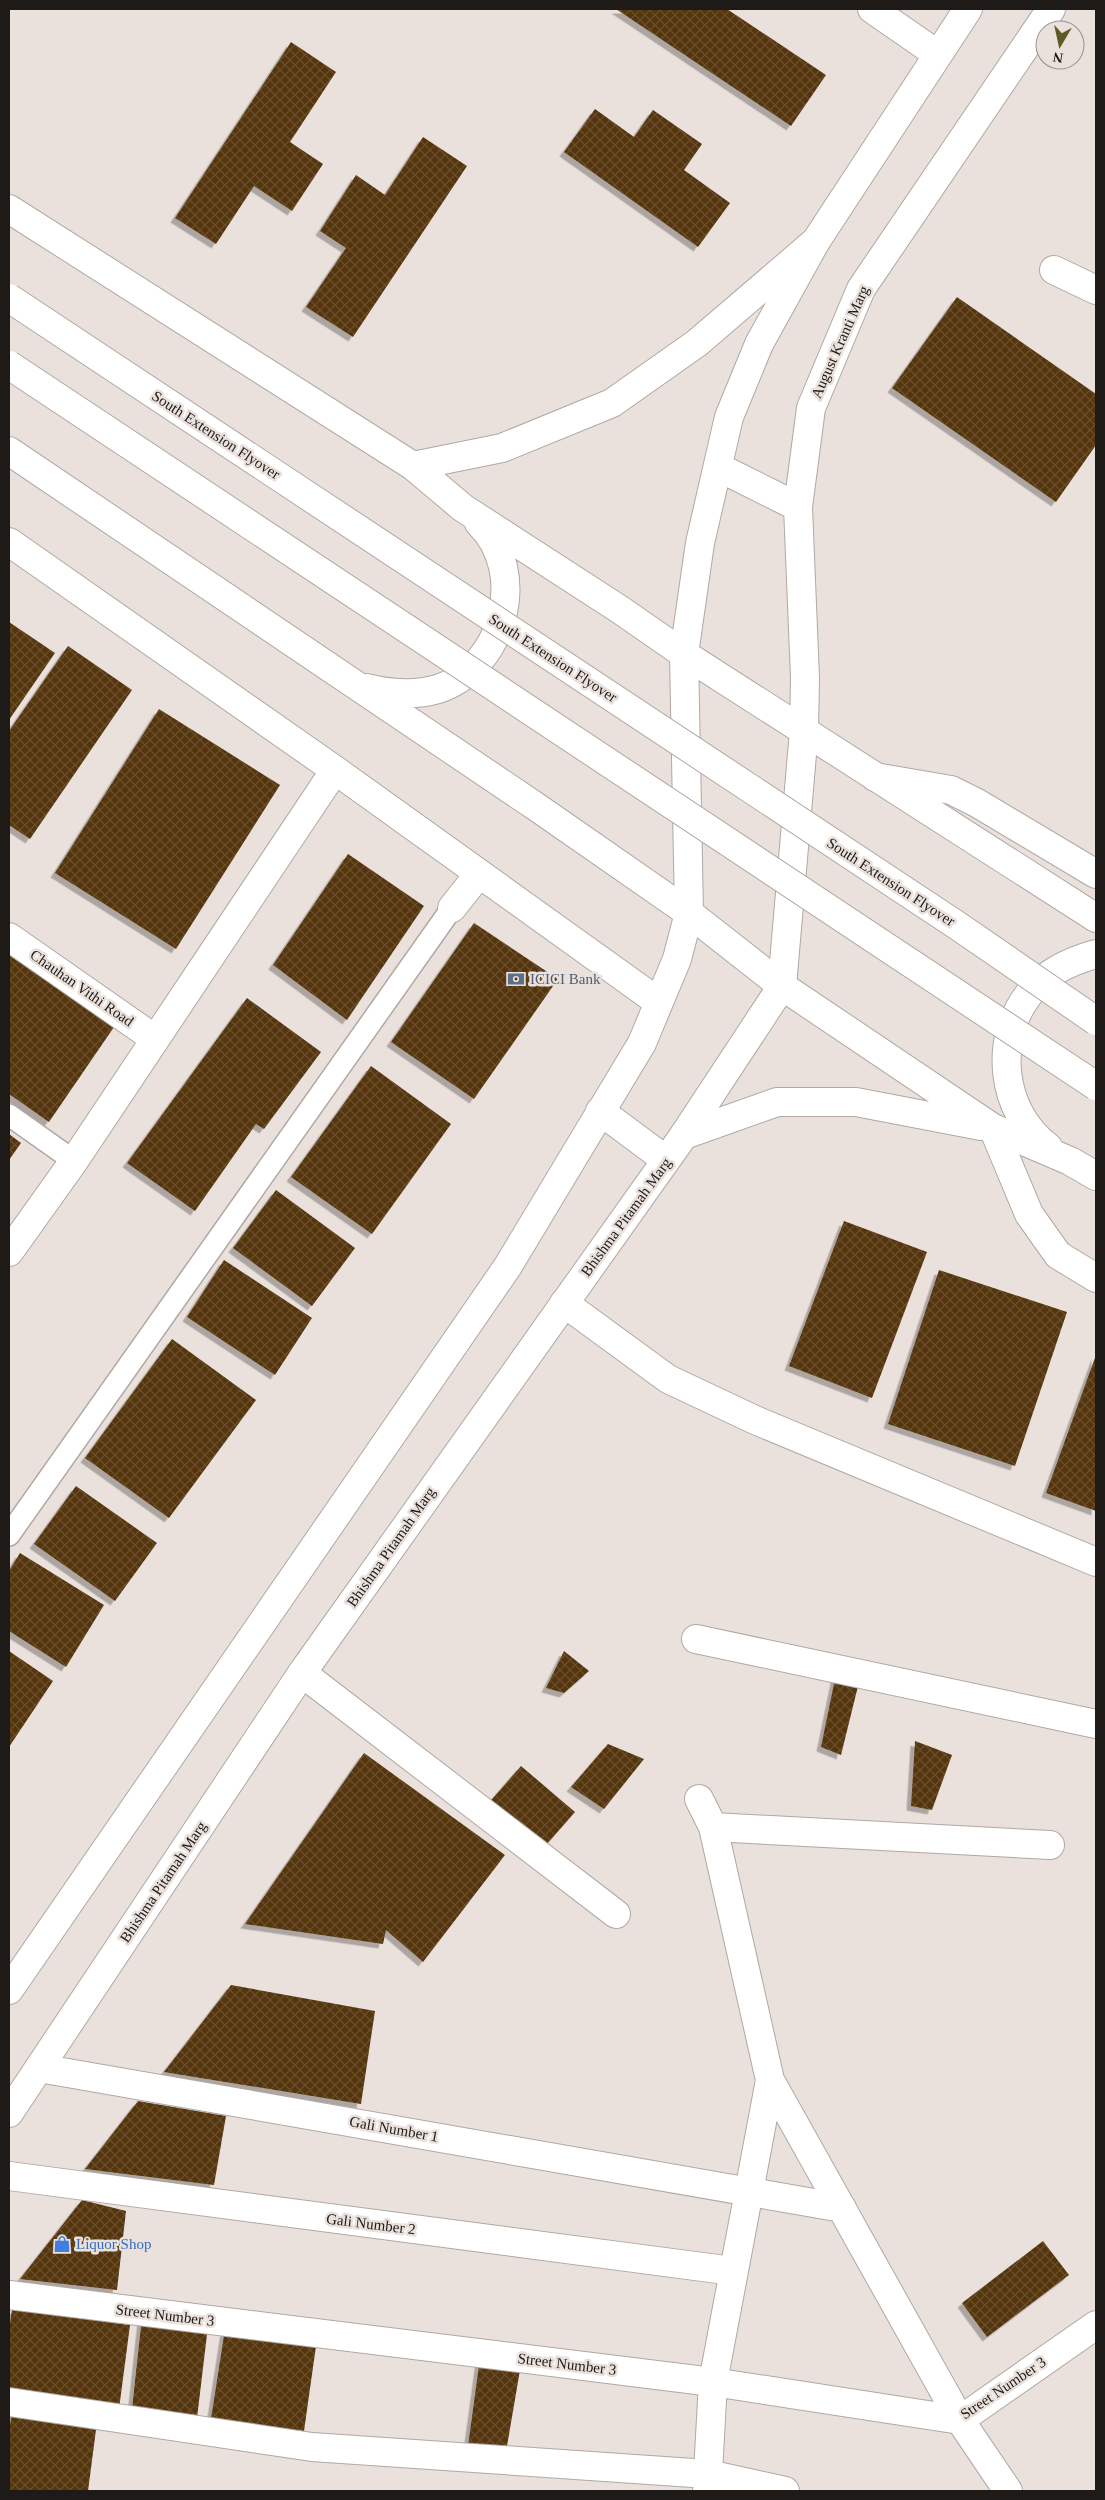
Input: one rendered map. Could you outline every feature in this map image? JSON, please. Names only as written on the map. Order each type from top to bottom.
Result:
[{"type":"main road","points":[[872,9],[937,54]]},
{"type":"main road","points":[[9,1990],[508,1266],[642,1043],[657,1001],[677,959],[689,913],[684,654],[700,543],[729,417],[759,344],[816,241],[968,9]]},
{"type":"main road","name":"August Kranti Marg","points":[[782,986],[804,731],[805,678],[798,507],[811,408],[861,289],[1051,9]]},
{"type":"main road","points":[[9,209],[414,466],[481,525],[495,545],[503,569],[506,593],[503,617],[494,640],[480,661],[461,677],[439,688],[415,694],[390,694],[366,688],[344,677]]},
{"type":"main road","points":[[414,466],[502,448],[612,403],[697,343],[816,241]]},
{"type":"main road","points":[[1054,270],[1096,290]]},
{"type":"main road","name":"South Extension Flyover","points":[[9,298],[958,926],[1096,1021]]},
{"type":"main road","points":[[9,365],[1096,1086]]},
{"type":"main road","points":[[9,451],[689,913],[782,986],[993,1128],[1070,1161]]},
{"type":"main road","points":[[718,467],[798,507]]},
{"type":"main road","points":[[463,508],[620,609],[684,654],[1096,918]]},
{"type":"main road","points":[[9,542],[335,770],[657,1001]]},
{"type":"main road","points":[[9,1252],[74,1161],[335,770]]},
{"type":"main road","points":[[876,777],[951,790],[977,803],[1096,874]]},
{"type":"main road","points":[[452,908],[479,874]]},
{"type":"main road","name":"Chauhan Vithi Road","points":[[9,937],[155,1039]]},
{"type":"main road","points":[[1096,954],[1074,960],[1050,974],[1029,994],[1014,1018],[1007,1045],[1006,1073],[1013,1101],[1027,1126],[1046,1146],[1096,1176]]},
{"type":"main road","name":"Bhishma Pitamah Marg","points":[[9,2113],[302,1673],[684,1136],[782,986]]},
{"type":"main road","points":[[684,1136],[777,1102],[856,1102],[993,1128]]},
{"type":"main road","points":[[600,1111],[666,1160]]},
{"type":"main road","points":[[993,1128],[1029,1214],[1058,1255],[1096,1278]]},
{"type":"main road","points":[[564,1303],[668,1379],[755,1420],[1096,1562]]},
{"type":"main road","points":[[696,1639],[1096,1724]]},
{"type":"main road","points":[[302,1673],[616,1914]]},
{"type":"main road","points":[[699,1800],[713,1827],[770,2080],[960,2420],[1008,2491]]},
{"type":"main road","points":[[713,1827],[1050,1845]]},
{"type":"main road","name":"Gali Number 1","points":[[39,2068],[748,2190],[842,2208]]},
{"type":"main road","points":[[708,2482],[713,2382],[732,2271],[770,2080]]},
{"type":"main road","name":"Gali Number 2","points":[[9,2176],[732,2271]]},
{"type":"main road","name":"Street Number 3","points":[[9,2295],[713,2382],[960,2420],[1096,2325]]},
{"type":"main road","points":[[9,2402],[312,2447],[708,2482],[785,2491]]},
{"type":"lane","points":[[9,1535],[452,908]]},
{"type":"lane","points":[[9,1115],[74,1161]]},
{"type":"building","points":[[616,9],[727,9],[826,75],[791,126]]},
{"type":"building","points":[[291,42],[336,72],[290,142],[323,164],[292,211],[254,186],[216,244],[175,218]]},
{"type":"building","points":[[595,109],[634,137],[653,110],[702,144],[684,170],[730,203],[698,247],[564,152]]},
{"type":"building","points":[[423,137],[467,166],[353,337],[306,307],[346,248],[320,231],[356,175],[385,195]]},
{"type":"building","points":[[957,297],[1096,394],[1096,445],[1056,502],[892,388]]},
{"type":"building","points":[[9,622],[55,653],[9,720]]},
{"type":"building","points":[[68,646],[132,690],[30,839],[9,825],[9,731]]},
{"type":"building","points":[[159,709],[280,785],[176,949],[55,873]]},
{"type":"building","points":[[348,854],[424,906],[347,1020],[273,965]]},
{"type":"building","points":[[474,923],[558,979],[474,1099],[391,1042]]},
{"type":"building","points":[[9,955],[114,1027],[49,1122],[9,1094]]},
{"type":"building","points":[[247,998],[321,1052],[264,1129],[256,1124],[195,1211],[127,1163]]},
{"type":"building","points":[[371,1066],[451,1124],[372,1234],[291,1177]]},
{"type":"building","points":[[9,1134],[21,1143],[9,1160]]},
{"type":"building","points":[[276,1190],[355,1248],[312,1306],[233,1248]]},
{"type":"building","points":[[844,1221],[927,1252],[872,1398],[789,1366]]},
{"type":"building","points":[[224,1260],[312,1318],[275,1375],[187,1317]]},
{"type":"building","points":[[939,1270],[1067,1312],[1015,1466],[888,1424]]},
{"type":"building","points":[[172,1339],[256,1400],[169,1518],[85,1458]]},
{"type":"building","points":[[1096,1355],[1096,1511],[1046,1493]]},
{"type":"building","points":[[76,1486],[157,1543],[115,1601],[34,1544]]},
{"type":"building","points":[[20,1553],[104,1605],[66,1667],[9,1631],[9,1571]]},
{"type":"building","points":[[9,1651],[53,1681],[9,1747]]},
{"type":"building","points":[[564,1651],[589,1671],[564,1693],[546,1688]]},
{"type":"building","points":[[837,1669],[860,1678],[841,1755],[821,1747]]},
{"type":"building","points":[[915,1741],[952,1755],[932,1810],[911,1806]]},
{"type":"building","points":[[608,1744],[644,1759],[604,1809],[571,1787]]},
{"type":"building","points":[[364,1753],[505,1855],[423,1962],[386,1930],[383,1944],[245,1924]]},
{"type":"building","points":[[521,1766],[575,1812],[540,1852],[487,1805]]},
{"type":"building","points":[[231,1985],[375,2011],[361,2104],[164,2072]]},
{"type":"building","points":[[138,2101],[226,2116],[214,2185],[85,2169]]},
{"type":"building","points":[[82,2200],[126,2211],[117,2290],[20,2279]]},
{"type":"building","points":[[1043,2241],[1069,2275],[987,2337],[962,2303]]},
{"type":"building","points":[[12,2309],[130,2325],[119,2409],[9,2393],[9,2331]]},
{"type":"building","points":[[142,2317],[208,2326],[197,2418],[132,2409]]},
{"type":"building","points":[[225,2329],[316,2346],[304,2431],[211,2419]]},
{"type":"building","points":[[480,2358],[521,2364],[506,2452],[468,2446]]},
{"type":"building","points":[[12,2411],[97,2422],[88,2491],[9,2491],[9,2433]]},
{"type":"place","name":"ICICI Bank","points":[[516,979]]},
{"type":"place","name":"Liquor Shop","points":[[62,2244]]}]
